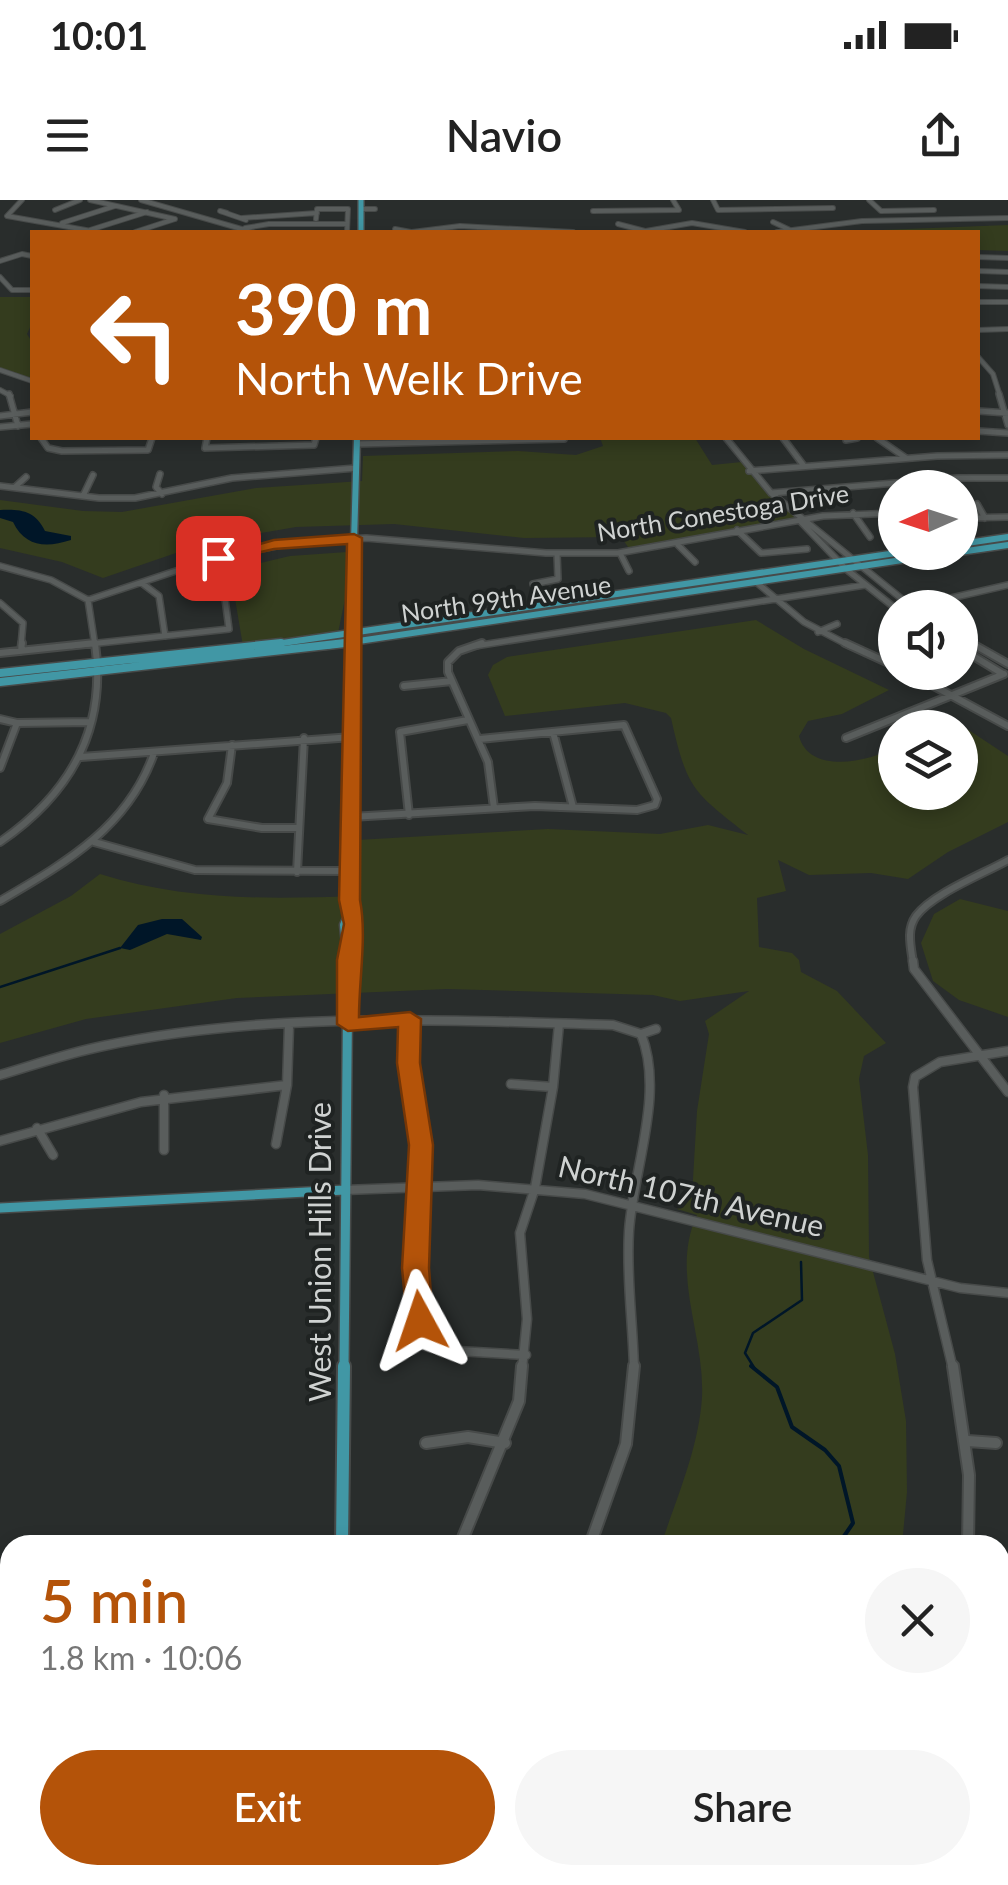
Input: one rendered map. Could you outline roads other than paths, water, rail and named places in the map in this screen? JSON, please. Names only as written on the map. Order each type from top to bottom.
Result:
[{"type":"main road","points":[[360,230],[361,200]]},
{"type":"main road","name":"West Union Hills Drive","points":[[342,1535],[348,960],[354,942],[350,912],[351,638],[357,441]]},
{"type":"main road","points":[[978,541],[1008,537]]},
{"type":"main road","name":"North 99th Avenue","points":[[978,549],[1008,545]]},
{"type":"main road","name":"North 99th Avenue","points":[[351,638],[878,556]]},
{"type":"main road","name":"North 99th Avenue","points":[[0,682],[351,638],[878,564]]},
{"type":"main road","name":"North 99th Avenue","points":[[0,673],[97,669]]},
{"type":"main road","name":"North 107th Avenue","points":[[0,1208],[346,1190]]},
{"type":"street","points":[[22,200],[8,216],[90,230],[167,206]]},
{"type":"street","points":[[54,210],[80,200]]},
{"type":"street","points":[[90,200],[176,219],[140,230]]},
{"type":"street","points":[[141,200],[244,230]]},
{"type":"street","points":[[596,200],[602,212]]},
{"type":"street","points":[[593,211],[679,210],[674,200]]},
{"type":"street","points":[[713,200],[718,210],[833,208],[828,200]]},
{"type":"street","points":[[751,200],[757,209]]},
{"type":"street","points":[[790,200],[795,209]]},
{"type":"street","points":[[870,200],[879,211],[934,210],[927,200]]},
{"type":"street","points":[[638,204],[640,211]]},
{"type":"street","points":[[58,226],[120,205]]},
{"type":"street","points":[[242,218],[348,209],[346,230]]},
{"type":"street","points":[[361,209],[375,209]]},
{"type":"street","points":[[226,213],[260,227],[345,224]]},
{"type":"street","points":[[277,224],[284,214]]},
{"type":"street","points":[[772,222],[790,230],[830,224],[1008,218]]},
{"type":"street","points":[[823,220],[830,224]]},
{"type":"street","points":[[652,230],[692,222],[739,230]]},
{"type":"street","points":[[296,224],[301,230]]},
{"type":"street","points":[[618,224],[636,230]]},
{"type":"street","points":[[428,230],[460,226],[499,230]]},
{"type":"street","points":[[510,230],[516,226]]},
{"type":"street","points":[[537,230],[565,229]]},
{"type":"street","points":[[0,262],[22,254],[30,256]]},
{"type":"street","points":[[980,257],[1008,258]]},
{"type":"street","points":[[980,271],[1008,272]]},
{"type":"street","points":[[1,278],[12,290],[30,290]]},
{"type":"street","points":[[980,286],[1008,287]]},
{"type":"street","points":[[980,302],[1008,302]]},
{"type":"street","points":[[980,329],[1008,329]]},
{"type":"street","points":[[980,359],[993,374],[1008,425]]},
{"type":"street","points":[[0,372],[30,381]]},
{"type":"street","points":[[993,374],[1008,374]]},
{"type":"street","points":[[0,390],[11,395],[15,426]]},
{"type":"street","points":[[999,393],[1008,394]]},
{"type":"street","points":[[980,411],[1006,413]]},
{"type":"street","points":[[0,416],[30,412]]},
{"type":"street","points":[[0,427],[30,424]]},
{"type":"street","points":[[980,431],[1008,434]]},
{"type":"street","points":[[42,440],[48,448]]},
{"type":"street","points":[[95,451],[98,440]]},
{"type":"street","points":[[39,450],[148,450],[151,440]]},
{"type":"street","points":[[207,440],[205,448],[315,441]]},
{"type":"street","points":[[259,447],[260,440]]},
{"type":"street","points":[[357,441],[404,440]]},
{"type":"street","points":[[727,440],[771,494],[890,590]]},
{"type":"street","points":[[785,440],[805,466]]},
{"type":"street","points":[[880,440],[907,458]]},
{"type":"street","points":[[749,471],[907,458],[1008,455]]},
{"type":"street","points":[[0,486],[116,499],[162,494],[232,478],[356,468]]},
{"type":"street","points":[[226,472],[232,478]]},
{"type":"street","points":[[160,474],[156,487],[162,494]]},
{"type":"street","points":[[84,496],[93,475]]},
{"type":"street","points":[[15,487],[26,477]]},
{"type":"street","points":[[978,480],[1008,478]]},
{"type":"street","points":[[771,494],[878,487]]},
{"type":"street","points":[[978,506],[985,518]]},
{"type":"street","points":[[853,512],[870,537]]},
{"type":"street","name":"North Conestoga Drive","points":[[88,600],[198,563],[274,544],[354,538],[557,554],[620,553],[678,545],[799,518],[878,513]]},
{"type":"street","points":[[978,518],[1008,517]]},
{"type":"street","points":[[799,518],[846,569],[878,595]]},
{"type":"street","points":[[736,530],[761,553],[807,548]]},
{"type":"street","points":[[678,545],[695,562]]},
{"type":"street","points":[[620,553],[628,571]]},
{"type":"street","points":[[533,584],[558,579],[557,554]]},
{"type":"street","points":[[0,653],[229,630],[223,584],[198,563]]},
{"type":"street","points":[[0,566],[51,580],[88,600],[98,693],[80,757],[66,785],[42,811],[0,842]]},
{"type":"street","points":[[756,582],[816,633],[878,659]]},
{"type":"street","points":[[142,584],[159,596],[165,636]]},
{"type":"street","points":[[494,808],[488,762],[452,682],[448,665],[452,656],[486,642],[865,585]]},
{"type":"street","points":[[978,592],[1008,585]]},
{"type":"street","points":[[0,603],[14,611],[23,623],[21,651]]},
{"type":"street","points":[[816,633],[836,624]]},
{"type":"street","points":[[978,647],[1008,664]]},
{"type":"street","points":[[978,659],[1006,675]]},
{"type":"street","points":[[846,738],[1006,675]]},
{"type":"street","points":[[404,686],[452,682]]},
{"type":"street","points":[[943,690],[1008,726]]},
{"type":"street","points":[[0,719],[91,722]]},
{"type":"street","points":[[409,815],[400,732],[468,720]]},
{"type":"street","points":[[1,763],[17,722]]},
{"type":"street","points":[[351,818],[494,808],[638,810],[656,805],[633,732],[624,726],[480,739]]},
{"type":"street","points":[[553,732],[573,807]]},
{"type":"street","points":[[80,757],[352,737]]},
{"type":"street","points":[[297,872],[304,738]]},
{"type":"street","points":[[232,745],[227,783],[208,819],[262,828],[299,828]]},
{"type":"street","points":[[0,901],[94,842],[148,779],[154,754]]},
{"type":"street","points":[[94,842],[195,870],[350,871]]},
{"type":"street","points":[[1008,860],[930,903],[915,917],[909,936],[914,969],[984,1055],[1008,1092]]},
{"type":"street","points":[[979,875],[990,881]]},
{"type":"street","points":[[410,1019],[409,1063],[421,1145],[416,1268],[422,1346],[526,1355]]},
{"type":"street","points":[[0,1075],[34,1062],[141,1040],[289,1026],[410,1019],[614,1024],[641,1034],[648,1042],[649,1054],[640,1157],[625,1248],[637,1373],[618,1471],[594,1535]]},
{"type":"street","points":[[464,1535],[519,1402],[526,1355],[520,1233],[536,1188],[559,1024]]},
{"type":"street","points":[[276,1144],[286,1085],[289,1026]]},
{"type":"street","points":[[641,1034],[656,1029]]},
{"type":"street","points":[[968,1535],[968,1441],[958,1379],[927,1256],[921,1157],[910,1096],[915,1077],[940,1062],[1008,1051]]},
{"type":"street","points":[[512,1084],[553,1087]]},
{"type":"street","points":[[0,1141],[91,1110],[164,1094],[286,1085]]},
{"type":"street","points":[[164,1094],[164,1150]]},
{"type":"street","points":[[37,1128],[52,1155]]},
{"type":"street","name":"North 107th Avenue","points":[[346,1190],[536,1188],[631,1203],[932,1281],[1008,1293]]},
{"type":"street","points":[[426,1444],[468,1436],[505,1443]]},
{"type":"street","points":[[968,1441],[996,1443]]},
{"type":"water","points":[[0,510],[27,513],[45,531],[71,536],[71,540],[53,544],[30,541],[13,522],[0,518]]},
{"type":"water","points":[[833,564],[838,568],[389,635],[386,631]]},
{"type":"water","points":[[182,919],[201,940],[167,934],[130,950],[120,948],[138,925]]},
{"type":"waterway","points":[[0,987],[120,948]]},
{"type":"waterway","points":[[755,1369],[745,1353],[753,1333],[802,1300],[801,1262]]},
{"type":"waterway","points":[[751,1366],[777,1387],[792,1427],[825,1450],[839,1466],[853,1523],[845,1535]]}]
